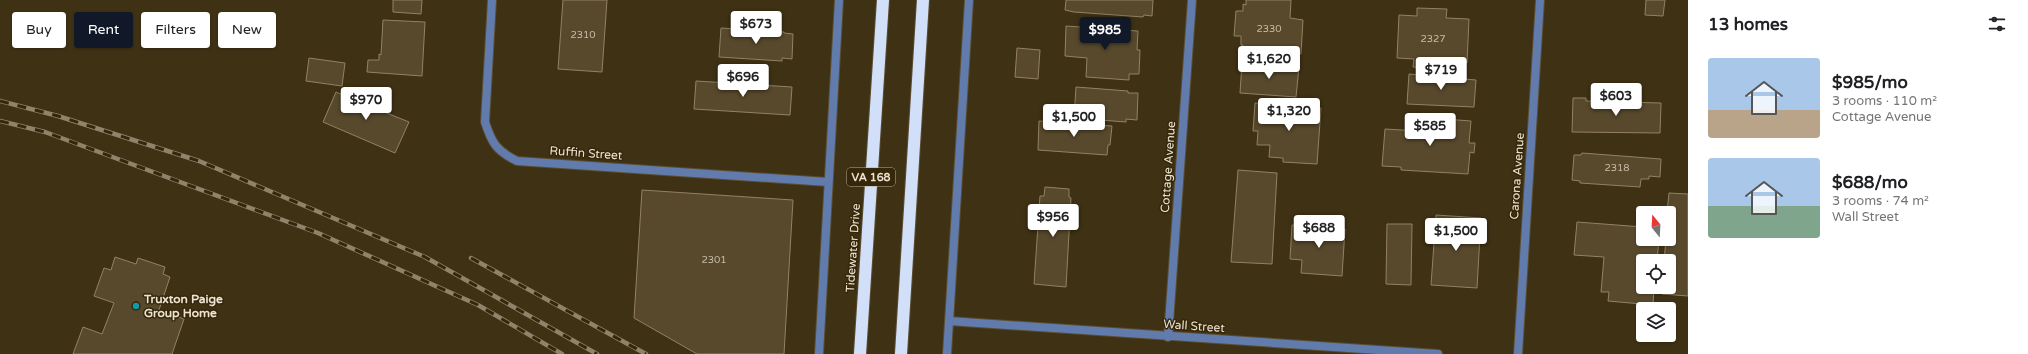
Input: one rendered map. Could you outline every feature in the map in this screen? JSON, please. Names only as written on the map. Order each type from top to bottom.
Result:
[{"type":"highway","name":"Tidewater Drive","points":[[860,354],[883,0]]},
{"type":"highway","name":"VA 168","points":[[901,354],[923,0]]},
{"type":"street","name":"Ruffin Street","points":[[492,0],[485,122],[490,139],[502,153],[517,160],[828,182]]},
{"type":"street","points":[[819,354],[839,0]]},
{"type":"street","points":[[947,354],[969,0]]},
{"type":"street","name":"Cottage Avenue","points":[[1168,337],[1192,0]]},
{"type":"street","name":"Carona Avenue","points":[[1518,354],[1540,0]]},
{"type":"street","name":"Wall Street","points":[[949,321],[1168,337],[1438,354]]},
{"type":"building","points":[[393,0],[422,0],[421,14],[393,12]]},
{"type":"building","points":[[563,0],[607,0],[602,72],[558,69]]},
{"type":"building","points":[[1066,0],[1153,0],[1152,16],[1144,15],[1143,17],[1074,12],[1065,10]]},
{"type":"building","points":[[1246,0],[1291,0],[1290,18],[1303,20],[1301,54],[1243,51],[1241,36],[1234,36],[1236,11],[1243,11],[1243,4],[1246,5]]},
{"type":"building","points":[[1646,0],[1665,0],[1663,16],[1645,15]]},
{"type":"building","points":[[1417,8],[1447,9],[1446,18],[1469,19],[1467,63],[1443,61],[1443,69],[1413,67],[1414,59],[1397,58],[1399,15],[1417,16]]},
{"type":"building","points":[[383,20],[425,22],[422,76],[367,72],[368,60],[379,60],[379,54],[381,55]]},
{"type":"building","points":[[1066,26],[1138,31],[1137,50],[1140,50],[1139,74],[1129,74],[1129,80],[1086,77],[1087,58],[1065,56]]},
{"type":"building","points":[[721,28],[784,32],[793,34],[792,59],[782,58],[782,61],[719,57]]},
{"type":"building","points":[[1017,48],[1040,50],[1038,79],[1015,77]]},
{"type":"building","points":[[309,58],[345,63],[342,86],[306,81]]},
{"type":"building","points":[[1242,63],[1299,67],[1296,97],[1240,93]]},
{"type":"building","points":[[1409,74],[1476,80],[1474,107],[1407,104]]},
{"type":"building","points":[[696,81],[792,87],[790,115],[694,109]]},
{"type":"building","points":[[1076,87],[1138,93],[1137,120],[1126,119],[1126,122],[1074,118]]},
{"type":"building","points":[[336,92],[359,102],[362,95],[387,105],[384,112],[409,122],[395,153],[323,122]]},
{"type":"building","points":[[1573,98],[1586,98],[1586,101],[1661,103],[1660,133],[1572,132]]},
{"type":"building","points":[[1255,103],[1321,108],[1317,164],[1283,162],[1283,158],[1269,157],[1270,145],[1257,145],[1258,131],[1253,131]]},
{"type":"building","points":[[1418,117],[1471,121],[1469,143],[1475,143],[1474,153],[1470,152],[1468,174],[1401,170],[1401,167],[1382,166],[1385,129],[1417,131]]},
{"type":"building","points":[[1039,121],[1112,126],[1110,145],[1108,145],[1107,155],[1038,150]]},
{"type":"building","points":[[1582,153],[1661,159],[1660,177],[1649,176],[1649,179],[1641,179],[1640,187],[1580,183],[1580,181],[1572,180],[1574,155],[1581,155]]},
{"type":"building","points":[[1238,170],[1277,173],[1272,264],[1231,262]]},
{"type":"building","points":[[1045,187],[1069,189],[1069,197],[1071,198],[1066,287],[1034,284],[1040,196],[1044,196]]},
{"type":"building","points":[[642,190],[793,200],[784,354],[697,354],[634,318]]},
{"type":"building","points":[[1669,193],[1688,194],[1688,296],[1662,294],[1676,294],[1676,254],[1665,254],[1665,246],[1676,246],[1676,206],[1668,206]]},
{"type":"building","points":[[1436,215],[1481,218],[1477,288],[1431,285]]},
{"type":"building","points":[[1320,220],[1330,221],[1330,228],[1345,229],[1342,276],[1301,273],[1302,260],[1290,259],[1292,225],[1320,227]]},
{"type":"building","points":[[1577,222],[1636,226],[1636,246],[1658,246],[1658,254],[1636,254],[1636,294],[1654,294],[1653,302],[1636,302],[1636,303],[1608,301],[1609,292],[1601,292],[1604,257],[1574,255]]},
{"type":"building","points":[[1387,224],[1412,224],[1411,285],[1386,284]]},
{"type":"building","name":"Truxton Paige Group Home","points":[[115,257],[136,264],[138,258],[165,267],[163,274],[170,277],[159,310],[184,319],[172,354],[73,354],[83,327],[102,334],[114,303],[94,296],[104,268],[111,270]]},
{"type":"railway","points":[[0,101],[58,116],[199,161],[425,257],[597,354]]},
{"type":"railway","points":[[0,121],[45,132],[318,233],[478,305],[562,354]]},
{"type":"railway","points":[[471,258],[646,354]]},
{"type":"place","name":"Truxton Paige Group Home","points":[[136,306]]}]
